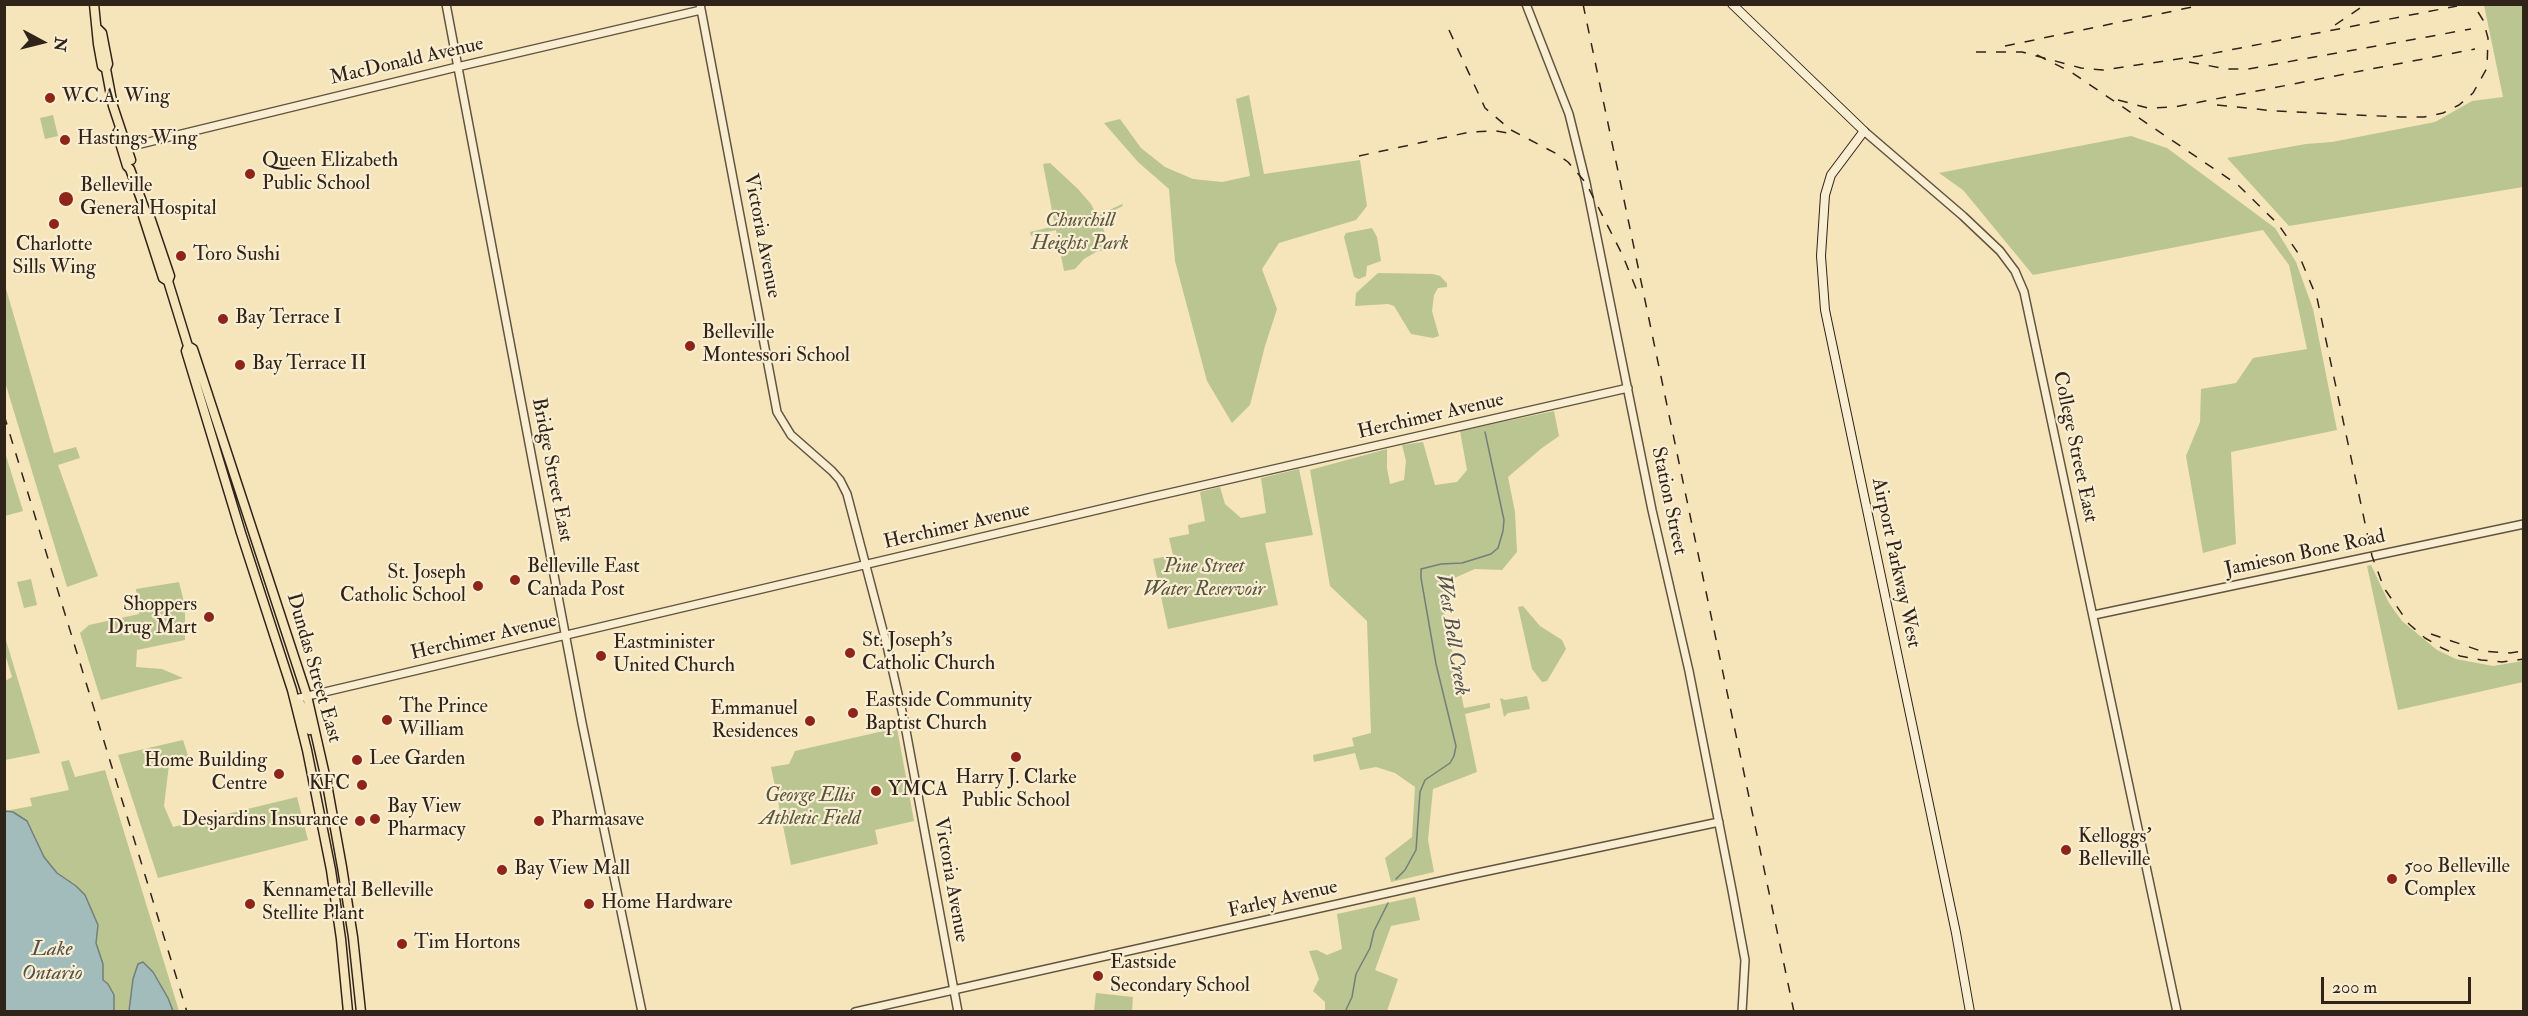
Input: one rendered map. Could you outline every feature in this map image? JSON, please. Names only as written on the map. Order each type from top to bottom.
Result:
[{"type":"main road","name":"Dundas Street East","points":[[94,4],[108,64],[106,69],[120,129],[123,131],[124,148],[132,164],[130,169],[145,210],[149,214],[170,276],[168,281],[188,346],[186,351],[241,533],[295,699],[331,870],[348,1011]]},
{"type":"main road","name":"College Street East","points":[[1732,4],[1864,130]]},
{"type":"main road","name":"Airport Parkway West","points":[[1864,130],[1831,175],[1825,195],[1821,256],[1825,310],[1956,933],[1970,1011]]},
{"type":"main road","name":"Dundas Street East","points":[[188,346],[193,349],[307,696],[332,808],[352,926],[361,1011]]},
{"type":"main road","points":[[280,650],[288,660],[298,688],[307,696]]},
{"type":"main road","points":[[295,699],[301,705],[313,741],[320,753]]},
{"type":"street","name":"Bridge Street East","points":[[446,4],[582,723],[642,1011]]},
{"type":"street","name":"Station Street","points":[[1526,4],[1569,114],[1652,510],[1689,671],[1745,960],[1742,1011]]},
{"type":"street","name":"MacDonald Avenue","points":[[124,148],[701,7]]},
{"type":"street","name":"Victoria Avenue","points":[[701,7],[777,412],[791,435],[840,480],[848,494],[904,720],[958,1011]]},
{"type":"street","name":"College Street East","points":[[1864,130],[2000,251],[2015,271],[2024,292],[2177,1011]]},
{"type":"street","name":"Herchimer Avenue","points":[[295,699],[1628,388]]},
{"type":"street","name":"Jamieson Bone Road","points":[[2094,615],[2523,524]]},
{"type":"street","name":"Farley Avenue","points":[[855,1011],[1470,874],[1719,822]]},
{"type":"green space","points":[[2484,5],[2523,5],[2523,187],[2289,226],[2227,158],[2306,144],[2332,142],[2435,122],[2472,101],[2503,97]]},
{"type":"green space","points":[[1249,95],[1264,174],[1360,160],[1367,206],[1356,220],[1279,243],[1262,269],[1277,309],[1250,405],[1232,423],[1207,381],[1175,261],[1169,189],[1138,162],[1104,123],[1120,119],[1141,148],[1165,167],[1193,179],[1222,182],[1250,176],[1236,99]]},
{"type":"green space","points":[[53,115],[58,136],[45,139],[40,118]]},
{"type":"green space","points":[[2131,136],[2167,148],[2275,228],[2296,262],[2313,309],[2337,430],[2231,452],[2236,544],[2203,553],[2186,456],[2200,422],[2201,389],[2236,383],[2253,358],[2307,349],[2289,265],[2263,230],[2033,275],[1963,190],[1939,173]]},
{"type":"green space","name":"Churchill Heights Park","points":[[1050,163],[1078,189],[1091,204],[1097,216],[1122,204],[1123,206],[1098,218],[1104,230],[1108,249],[1096,252],[1084,259],[1075,269],[1064,271],[1056,230],[1031,236],[1030,232],[1055,226],[1043,164]]},
{"type":"green space","points":[[1372,228],[1377,237],[1381,261],[1367,266],[1366,276],[1359,279],[1354,277],[1344,237],[1346,233]]},
{"type":"green space","points":[[1378,273],[1433,274],[1440,276],[1447,283],[1447,287],[1438,288],[1434,295],[1432,311],[1439,336],[1433,338],[1411,334],[1394,306],[1388,304],[1355,306],[1356,293]]},
{"type":"green space","points":[[4,282],[54,453],[76,447],[80,458],[58,465],[98,576],[67,587],[5,382]]},
{"type":"green space","points":[[1554,411],[1559,436],[1508,477],[1515,512],[1517,552],[1502,570],[1475,569],[1452,579],[1441,596],[1464,708],[1490,703],[1490,708],[1465,714],[1477,772],[1433,789],[1428,840],[1434,872],[1391,882],[1385,858],[1412,837],[1415,787],[1395,773],[1376,767],[1360,770],[1355,753],[1314,762],[1313,755],[1354,746],[1352,738],[1371,733],[1367,621],[1330,586],[1310,470],[1387,449],[1390,484],[1404,480],[1406,461],[1402,445],[1423,442],[1435,485],[1457,482],[1467,470],[1460,431]]},
{"type":"green space","points":[[4,449],[23,511],[5,516],[4,516]]},
{"type":"green space","name":"Pine Street Water Reservoir","points":[[1299,469],[1313,535],[1265,543],[1278,605],[1168,629],[1153,559],[1173,555],[1169,538],[1189,534],[1188,525],[1205,521],[1200,492],[1220,487],[1225,504],[1241,518],[1266,513],[1261,478]]},
{"type":"green space","points":[[2371,565],[2389,603],[2402,621],[2437,650],[2456,659],[2493,666],[2523,661],[2523,682],[2398,710],[2367,566]]},
{"type":"green space","points":[[31,579],[37,605],[24,608],[17,582]]},
{"type":"green space","points":[[179,582],[185,606],[185,640],[137,650],[136,667],[162,669],[183,678],[101,700],[80,633],[89,625],[139,614],[136,589]]},
{"type":"green space","points":[[1523,606],[1540,626],[1562,640],[1566,649],[1547,681],[1542,682],[1532,669],[1518,607]]},
{"type":"green space","points":[[5,637],[40,753],[5,760],[5,681],[12,677],[5,654]]},
{"type":"green space","points":[[1527,696],[1530,709],[1508,713],[1504,717],[1500,698],[1505,700]]},
{"type":"green space","name":"George Ellis Athletic Field","points":[[897,728],[914,821],[875,830],[878,844],[791,865],[771,767],[789,764],[795,751]]},
{"type":"green space","points":[[183,740],[191,765],[169,765],[164,806],[173,827],[297,797],[308,840],[158,878],[118,755]]},
{"type":"green space","points":[[69,760],[75,777],[105,770],[179,1011],[114,1011],[114,995],[103,980],[103,964],[96,943],[98,925],[85,895],[57,873],[44,857],[27,821],[13,812],[5,811],[32,806],[30,798],[69,790],[61,762]]},
{"type":"green space","points":[[1415,897],[1420,920],[1391,926],[1375,970],[1398,979],[1387,1011],[1325,1011],[1325,1002],[1313,991],[1319,979],[1309,951],[1317,950],[1327,955],[1342,949],[1337,914]]},
{"type":"green space","points":[[1096,993],[1133,997],[1132,1011],[1094,1011]]},
{"type":"water","name":"Lake Ontario","points":[[5,811],[13,812],[27,821],[44,857],[57,873],[85,895],[98,925],[96,943],[103,964],[103,980],[114,995],[114,1011],[5,1011]]},
{"type":"water","points":[[143,962],[153,972],[173,1011],[129,1011],[133,979],[138,964]]},
{"type":"waterway","name":"West Bell Creek","points":[[1396,879],[1405,870],[1416,850],[1420,792],[1425,780],[1450,763],[1456,746],[1436,664],[1421,569],[1441,564],[1462,563],[1491,554],[1498,548],[1503,531],[1504,520],[1485,432]]},
{"type":"waterway","name":"West Bell Creek","points":[[1345,1012],[1352,997],[1356,974],[1370,948],[1374,931],[1388,903]]},
{"type":"waterway","points":[[117,1012],[122,1011]]},
{"type":"railway","points":[[1583,4],[1794,1012]]},
{"type":"railway","points":[[2005,46],[2207,4]]},
{"type":"railway","points":[[2335,25],[2366,4]]},
{"type":"railway","points":[[2217,105],[2275,111],[2400,117],[2424,117],[2443,113],[2459,105],[2473,93],[2487,68],[2488,38],[2483,20],[2473,4]]},
{"type":"railway","points":[[1976,52],[2022,52],[2081,68],[2103,70],[2199,56],[2457,6]]},
{"type":"railway","points":[[2189,62],[2227,69],[2248,69],[2471,29]]},
{"type":"railway","points":[[1449,30],[1485,108],[1511,130],[1568,162],[1586,183],[1623,256],[1637,291]]},
{"type":"railway","points":[[2118,100],[2148,108],[2174,107],[2475,49]]},
{"type":"railway","points":[[2037,55],[2071,72],[2238,185],[2278,224],[2298,253],[2317,298],[2372,556],[2384,588],[2409,624],[2425,638],[2442,648],[2460,656],[2481,660],[2502,662],[2524,659]]},
{"type":"railway","points":[[1359,156],[1470,132],[1496,131],[1513,134]]},
{"type":"railway","points":[[4,415],[187,1012]]},
{"type":"railway","points":[[2431,634],[2481,651],[2510,653],[2524,651]]},
{"type":"place","name":"W.C.A. Wing","points":[[50,98]]},
{"type":"place","name":"Hastings Wing","points":[[65,140]]},
{"type":"place","name":"Queen Elizabeth Public School","points":[[250,174]]},
{"type":"place","name":"Belleville General Hospital","points":[[66,199]]},
{"type":"place","name":"Charlotte Sills Wing","points":[[54,224]]},
{"type":"place","name":"Toro Sushi","points":[[181,256]]},
{"type":"place","name":"Bay Terrace I","points":[[223,319]]},
{"type":"place","name":"Belleville Montessori School","points":[[690,346]]},
{"type":"place","name":"Bay Terrace II","points":[[240,365]]},
{"type":"place","name":"Belleville East Canada Post","points":[[515,580]]},
{"type":"place","name":"St. Joseph Catholic School","points":[[478,586]]},
{"type":"place","name":"Shoppers Drug Mart","points":[[209,617]]},
{"type":"place","name":"St. Joseph's Catholic Church","points":[[850,653]]},
{"type":"place","name":"Eastminister United Church","points":[[601,656]]},
{"type":"place","name":"Eastside Community Baptist Church","points":[[853,713]]},
{"type":"place","name":"The Prince William","points":[[387,720]]},
{"type":"place","name":"Emmanuel Residences","points":[[810,721]]},
{"type":"place","name":"Harry J. Clarke Public School","points":[[1016,757]]},
{"type":"place","name":"Lee Garden","points":[[357,760]]},
{"type":"place","name":"Home Building Centre","points":[[279,774]]},
{"type":"place","name":"KFC","points":[[362,785]]},
{"type":"place","name":"YMCA","points":[[876,791]]},
{"type":"place","name":"Bay View Pharmacy","points":[[375,819]]},
{"type":"place","name":"Desjardins Insurance","points":[[360,821]]},
{"type":"place","name":"Pharmasave","points":[[539,821]]},
{"type":"place","name":"Kelloggs' Belleville","points":[[2066,850]]},
{"type":"place","name":"Bay View Mall","points":[[502,870]]},
{"type":"place","name":"500 Belleville Complex","points":[[2392,879]]},
{"type":"place","name":"Kennametal Belleville Stellite Plant","points":[[250,904]]},
{"type":"place","name":"Home Hardware","points":[[589,904]]},
{"type":"place","name":"Tim Hortons","points":[[402,944]]},
{"type":"place","name":"Eastside Secondary School","points":[[1098,976]]}]
